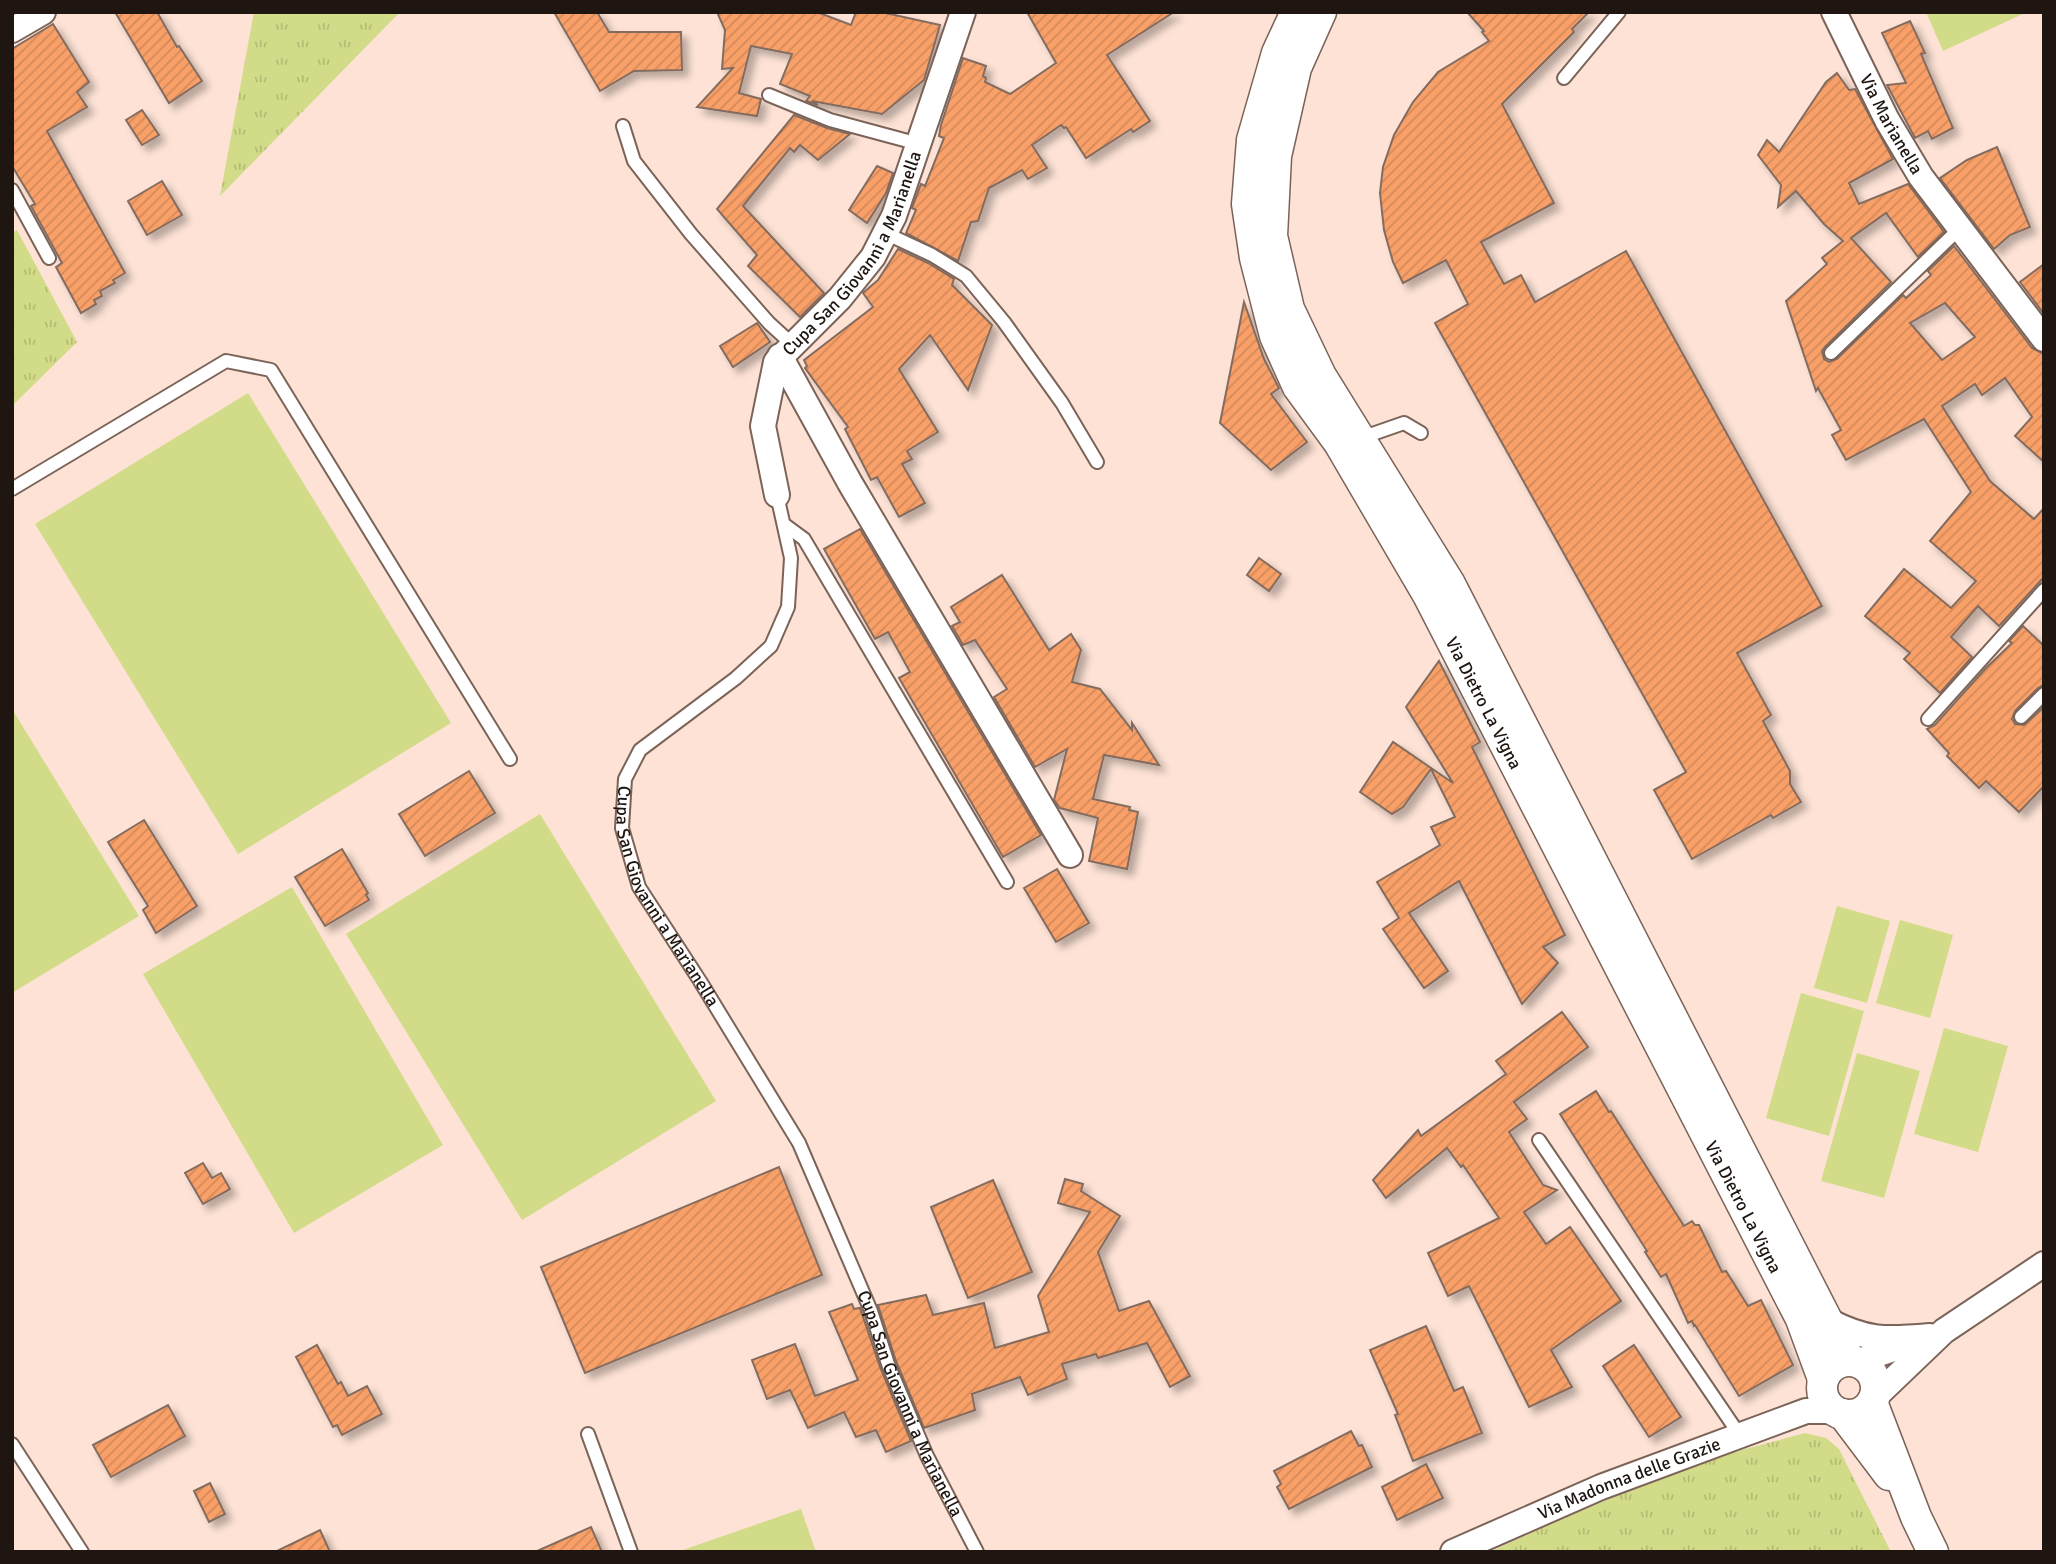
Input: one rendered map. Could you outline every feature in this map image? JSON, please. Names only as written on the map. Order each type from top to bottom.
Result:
[{"type":"street","points":[[12,30],[43,12]]},
{"type":"street","name":"Cupa San Giovanni a Marianella","points":[[777,495],[763,426],[776,362],[810,331],[873,257],[894,216],[964,12]]},
{"type":"street","name":"Via Dietro La Vigna","points":[[1296,12],[1277,53],[1252,140],[1247,204],[1255,258],[1275,336],[1298,387],[1339,443],[1428,595],[1801,1319],[1826,1401],[1878,1459],[1916,1517]]},
{"type":"street","name":"Via Dietro La Vigna","points":[[1321,12],[1296,68],[1276,156],[1272,236],[1289,309],[1321,376],[1456,595],[1827,1320],[1853,1361]]},
{"type":"street","name":"Via Marianella","points":[[1834,12],[1887,120],[1921,177],[2044,340]]},
{"type":"street","points":[[787,350],[850,483],[1070,855]]},
{"type":"street","points":[[1937,1333],[1862,1412],[1826,1401],[1833,1366],[1882,1355],[1937,1333],[2044,1264]]},
{"type":"street","points":[[1827,1320],[1852,1333],[1871,1338],[1937,1333]]},
{"type":"street","points":[[1853,1361],[1867,1367],[1873,1374],[1876,1386],[1873,1400],[1916,1517],[1933,1552]]},
{"type":"street","name":"Via Madonna delle Grazie","points":[[1453,1552],[1601,1487],[1741,1437],[1826,1401]]},
{"type":"lane","points":[[1564,79],[1619,12]]},
{"type":"lane","points":[[769,95],[830,120],[919,144]]},
{"type":"lane","points":[[623,126],[634,161],[691,234],[769,323],[787,350]]},
{"type":"lane","points":[[12,190],[49,258]]},
{"type":"lane","points":[[1831,353],[1959,229]]},
{"type":"lane","points":[[885,233],[932,255],[965,276],[1004,322],[1048,383],[1097,462]]},
{"type":"lane","points":[[12,489],[226,361],[271,370],[510,759]]},
{"type":"lane","points":[[1361,438],[1404,423],[1421,433]]},
{"type":"lane","name":"Cupa San Giovanni a Marianella","points":[[777,495],[791,558],[788,607],[771,646],[736,678],[640,750],[625,779],[622,828],[639,887],[799,1143],[871,1311],[888,1364],[927,1456],[977,1552]]},
{"type":"lane","points":[[785,525],[804,539],[1007,882]]},
{"type":"lane","points":[[1928,719],[2044,590]]},
{"type":"lane","points":[[2021,718],[2044,694]]},
{"type":"lane","points":[[1539,1140],[1741,1437]]},
{"type":"lane","points":[[588,1434],[631,1552]]},
{"type":"lane","points":[[12,1444],[82,1552]]},
{"type":"green space","points":[[254,12],[400,12],[220,196]]},
{"type":"green space","points":[[1926,12],[2027,12],[1943,51]]},
{"type":"green space","points":[[17,230],[77,342],[12,406],[12,233]]},
{"type":"green space","points":[[248,393],[451,723],[238,854],[35,524]]},
{"type":"green space","points":[[12,709],[139,916],[12,993]]},
{"type":"green space","points":[[540,814],[716,1101],[522,1220],[346,934]]},
{"type":"green space","points":[[292,887],[443,1145],[294,1233],[143,974]]},
{"type":"green space","points":[[1837,906],[1890,921],[1867,1003],[1814,988]]},
{"type":"green space","points":[[1900,920],[1953,935],[1930,1018],[1876,1003]]},
{"type":"green space","points":[[1801,993],[1864,1011],[1829,1136],[1766,1118]]},
{"type":"green space","points":[[1944,1028],[2008,1046],[1978,1152],[1914,1134]]},
{"type":"green space","points":[[1857,1053],[1920,1071],[1884,1198],[1821,1181]]},
{"type":"green space","points":[[1805,1433],[1826,1438],[1839,1449],[1891,1552],[1490,1552],[1576,1512],[1720,1456]]},
{"type":"green space","points":[[801,1509],[816,1552],[677,1552]]},
{"type":"building","points":[[115,12],[157,12],[177,47],[179,46],[202,81],[169,103]]},
{"type":"building","points":[[554,12],[597,12],[609,32],[681,32],[682,70],[634,71],[600,91]]},
{"type":"building","points":[[717,12],[817,12],[851,25],[856,12],[881,12],[940,25],[924,80],[882,114],[806,101],[810,96],[780,84],[792,54],[751,46],[739,93],[761,99],[757,116],[697,107],[733,68],[722,69],[725,30]]},
{"type":"building","points":[[1027,12],[1174,12],[1107,55],[1150,121],[1133,132],[1131,129],[1086,158],[1066,127],[1061,125],[1032,145],[1047,168],[1028,179],[1022,170],[989,188],[978,221],[971,222],[958,261],[906,233],[916,210],[912,208],[921,184],[925,186],[944,138],[939,136],[941,125],[963,58],[986,66],[983,76],[986,78],[985,82],[1010,94],[1056,63]]},
{"type":"building","points":[[1467,12],[1589,12],[1572,29],[1574,32],[1502,104],[1554,203],[1481,242],[1504,284],[1521,275],[1535,302],[1626,251],[1822,606],[1737,653],[1771,715],[1763,721],[1790,771],[1790,784],[1801,802],[1773,818],[1771,815],[1692,859],[1654,790],[1686,772],[1435,323],[1468,304],[1446,260],[1403,283],[1393,262],[1384,230],[1380,193],[1383,167],[1394,135],[1413,102],[1438,72],[1489,41]]},
{"type":"building","points":[[1910,21],[1953,128],[1932,139],[1928,131],[1915,138],[1887,85],[1906,83],[1882,33]]},
{"type":"building","points":[[53,24],[89,82],[77,92],[87,107],[47,131],[125,273],[113,280],[115,283],[100,291],[102,296],[94,300],[96,304],[81,313],[56,267],[62,263],[31,206],[35,204],[12,166],[12,49]]},
{"type":"building","points":[[1837,73],[1849,90],[1855,89],[1893,159],[1849,183],[1859,204],[1908,184],[1944,232],[1918,257],[1886,213],[1851,238],[1891,282],[1825,347],[1822,351],[1824,359],[1829,362],[1837,359],[1903,295],[1906,298],[1931,275],[1928,271],[1954,246],[2032,348],[2044,354],[2044,462],[2015,436],[2032,417],[2005,378],[1982,395],[1975,384],[1942,406],[1990,481],[2034,519],[2044,508],[2044,577],[1999,626],[1978,606],[1951,637],[1972,657],[1940,693],[1904,659],[1910,653],[1865,616],[1904,569],[1951,608],[1976,581],[1930,541],[1971,492],[1924,419],[1846,460],[1832,435],[1841,430],[1818,388],[1816,391],[1786,301],[1827,264],[1822,258],[1843,241],[1824,224],[1796,191],[1778,207],[1781,185],[1758,155],[1767,140],[1779,152],[1826,82]],"holes":[[[1945,303],[1975,337],[1942,360],[1910,323]]]},
{"type":"building","points":[[142,110],[159,135],[142,145],[126,120]]},
{"type":"building","points":[[794,115],[850,134],[818,160],[800,145],[794,152],[790,148],[743,206],[824,293],[800,317],[748,266],[757,255],[717,209]]},
{"type":"building","points":[[1997,147],[2030,227],[2010,235],[1994,249],[1940,178],[1967,160]]},
{"type":"building","points":[[877,166],[893,173],[886,193],[867,223],[849,210]]},
{"type":"building","points":[[162,181],[182,215],[147,235],[128,201]]},
{"type":"building","points":[[898,249],[954,279],[952,285],[992,325],[968,390],[930,335],[899,369],[938,432],[907,451],[912,459],[902,464],[925,503],[899,517],[877,477],[871,480],[845,429],[848,427],[805,368],[807,366],[804,360],[873,307],[863,293],[878,280]]},
{"type":"building","points":[[2044,264],[2044,314],[2020,282]]},
{"type":"building","points":[[1244,302],[1264,359],[1279,388],[1271,394],[1307,442],[1271,470],[1220,423]]},
{"type":"building","points":[[757,323],[770,342],[733,367],[720,346]]},
{"type":"building","points":[[860,529],[1041,835],[1003,857],[899,678],[910,672],[888,632],[875,639],[824,549]]},
{"type":"building","points":[[1259,558],[1281,574],[1269,591],[1247,575]]},
{"type":"building","points":[[1002,575],[1049,650],[1071,634],[1081,650],[1072,682],[1100,689],[1132,730],[1132,723],[1159,765],[1104,755],[1093,799],[1130,807],[1129,810],[1138,812],[1127,869],[1089,861],[1098,818],[1060,808],[1054,800],[1067,749],[1035,767],[994,697],[1007,689],[975,640],[963,645],[952,626],[960,622],[951,607]]},
{"type":"building","points":[[2023,626],[2044,646],[2044,685],[2015,711],[2012,719],[2015,724],[2024,725],[2044,707],[2044,786],[2019,812],[1986,781],[1979,788],[1947,756],[1949,753],[1927,729],[1935,725],[2012,643],[2009,641]]},
{"type":"building","points":[[1439,661],[1480,742],[1472,747],[1565,935],[1543,947],[1558,963],[1522,1004],[1459,881],[1409,913],[1448,971],[1424,988],[1383,929],[1399,918],[1377,882],[1440,845],[1431,827],[1455,817],[1431,769],[1403,807],[1392,814],[1360,792],[1393,742],[1453,783],[1406,707]]},
{"type":"building","points":[[469,771],[495,813],[425,856],[399,814]]},
{"type":"building","points":[[144,820],[197,906],[156,933],[143,910],[148,906],[108,842]]},
{"type":"building","points":[[342,849],[368,893],[366,895],[369,900],[325,926],[295,877]]},
{"type":"building","points":[[1057,869],[1089,923],[1056,942],[1024,888]]},
{"type":"building","points":[[1562,1012],[1588,1047],[1514,1102],[1527,1119],[1509,1132],[1543,1185],[1557,1190],[1524,1212],[1546,1244],[1570,1227],[1621,1301],[1551,1350],[1572,1387],[1529,1407],[1469,1286],[1448,1296],[1428,1253],[1499,1218],[1463,1165],[1461,1167],[1447,1148],[1386,1198],[1373,1180],[1418,1130],[1421,1136],[1506,1074],[1496,1061]]},
{"type":"building","points":[[1596,1091],[1684,1226],[1692,1221],[1699,1225],[1722,1272],[1726,1271],[1748,1306],[1761,1300],[1793,1365],[1739,1396],[1695,1325],[1692,1321],[1688,1323],[1666,1274],[1661,1277],[1560,1114]]},
{"type":"building","points":[[203,1163],[212,1178],[221,1173],[230,1189],[203,1204],[185,1173]]},
{"type":"building","points":[[779,1167],[822,1275],[585,1373],[541,1267]]},
{"type":"building","points":[[1065,1179],[1083,1184],[1081,1191],[1120,1216],[1098,1252],[1119,1311],[1149,1301],[1190,1376],[1170,1387],[1147,1343],[1098,1358],[1096,1354],[1062,1364],[1067,1379],[1028,1395],[1020,1377],[972,1394],[975,1410],[924,1428],[896,1361],[878,1305],[926,1295],[933,1315],[984,1303],[995,1348],[1049,1332],[1038,1296],[1090,1212],[1058,1203]]},
{"type":"building","points":[[993,1180],[1032,1272],[968,1298],[931,1207]]},
{"type":"building","points":[[852,1304],[854,1309],[860,1308],[880,1367],[911,1441],[886,1452],[876,1430],[856,1437],[844,1412],[808,1428],[790,1390],[767,1399],[752,1360],[795,1344],[815,1396],[858,1380],[829,1312]]},
{"type":"building","points":[[1426,1326],[1454,1391],[1463,1387],[1482,1433],[1413,1461],[1395,1415],[1398,1414],[1370,1350]]},
{"type":"building","points":[[317,1345],[338,1384],[341,1382],[348,1396],[367,1386],[382,1414],[342,1435],[337,1425],[333,1427],[296,1357]]},
{"type":"building","points":[[1634,1345],[1681,1417],[1649,1437],[1603,1366]]},
{"type":"building","points":[[168,1405],[185,1436],[111,1477],[93,1445]]},
{"type":"building","points":[[1351,1431],[1359,1446],[1362,1445],[1372,1467],[1289,1509],[1277,1487],[1281,1484],[1274,1471]]},
{"type":"building","points":[[1426,1464],[1443,1498],[1397,1520],[1382,1487]]},
{"type":"building","points":[[210,1483],[225,1514],[209,1522],[194,1491]]},
{"type":"building","points":[[591,1527],[602,1552],[535,1552]]},
{"type":"building","points":[[320,1530],[330,1552],[275,1552]]}]
